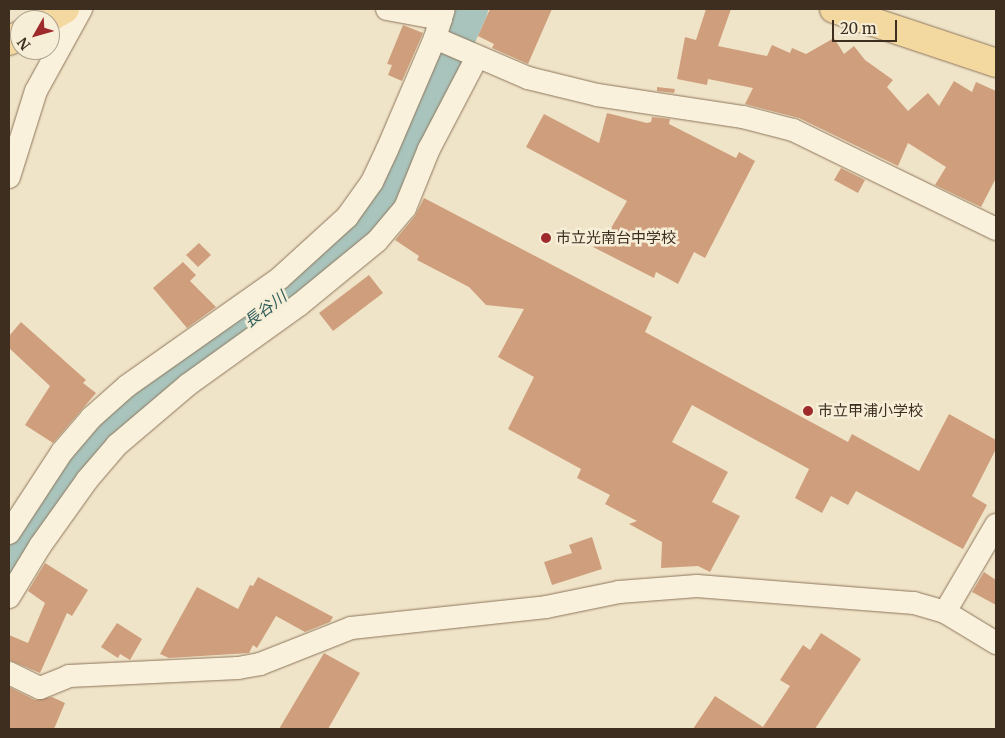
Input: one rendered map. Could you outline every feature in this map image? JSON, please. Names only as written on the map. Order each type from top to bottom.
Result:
[{"type":"main road","points":[[834,9],[996,63]]},
{"type":"street","points":[[9,177],[36,91],[81,9]]},
{"type":"street","points":[[387,9],[451,36],[528,78],[597,95],[743,117],[793,130],[996,229]]},
{"type":"street","points":[[9,534],[62,452],[91,418],[127,386],[280,278],[347,217],[372,182],[451,36]]},
{"type":"street","points":[[9,597],[55,524],[117,445],[189,384],[349,267],[383,234],[405,208],[429,148],[451,36]]},
{"type":"street","points":[[945,612],[996,524]]},
{"type":"street","points":[[9,673],[40,688],[69,676],[238,668],[260,664],[351,628],[546,607],[619,592],[696,586],[914,603],[945,612],[996,643]]},
{"type":"building","points":[[490,9],[552,9],[528,64],[492,48],[494,44],[478,36]]},
{"type":"building","points":[[706,9],[731,9],[718,46],[767,56],[772,45],[790,53],[792,48],[806,54],[834,38],[844,54],[854,46],[865,60],[893,80],[887,87],[908,111],[928,93],[939,106],[954,81],[972,92],[976,82],[996,91],[996,178],[981,207],[935,185],[946,167],[908,143],[898,166],[799,118],[745,104],[753,88],[708,79],[707,85],[677,79],[685,37],[696,40]]},
{"type":"building","points":[[403,25],[423,33],[402,81],[388,75],[392,65],[387,64]]},
{"type":"building","points":[[657,87],[675,89],[674,93],[657,91]]},
{"type":"building","points":[[607,113],[647,123],[651,122],[652,117],[670,119],[669,124],[736,158],[739,152],[755,161],[705,258],[694,252],[678,284],[656,272],[654,278],[593,247],[604,240],[627,201],[526,147],[544,114],[599,143]]},
{"type":"building","points":[[841,168],[865,180],[858,193],[834,180]]},
{"type":"building","points":[[424,198],[652,317],[645,332],[848,442],[852,434],[919,471],[949,414],[996,440],[996,449],[972,496],[987,505],[963,549],[856,491],[848,505],[831,496],[822,513],[795,498],[809,469],[692,405],[672,442],[728,472],[712,502],[740,516],[710,572],[698,566],[661,568],[662,542],[629,524],[637,521],[605,504],[610,495],[577,478],[581,469],[508,429],[534,377],[498,357],[524,309],[486,305],[469,287],[417,260],[419,256],[395,240],[415,216]]},
{"type":"building","points":[[199,243],[211,255],[198,267],[186,255]]},
{"type":"building","points":[[183,262],[196,275],[190,281],[216,307],[187,328],[153,288]]},
{"type":"building","points":[[369,275],[383,293],[333,331],[319,313]]},
{"type":"building","points":[[21,322],[86,380],[83,383],[96,393],[53,443],[25,425],[50,386],[9,348],[9,336]]},
{"type":"building","points":[[592,537],[602,569],[552,585],[544,562],[572,553],[569,545]]},
{"type":"building","points":[[45,563],[88,590],[72,616],[67,613],[40,673],[9,660],[9,635],[28,643],[45,603],[28,591]]},
{"type":"building","points":[[984,572],[996,580],[996,605],[972,592]]},
{"type":"building","points":[[258,577],[333,617],[330,622],[305,632],[276,616],[257,648],[253,645],[249,653],[169,658],[160,654],[197,587],[238,609],[250,585],[253,586]]},
{"type":"building","points":[[117,623],[142,639],[130,660],[120,654],[118,658],[101,647]]},
{"type":"building","points":[[821,633],[861,659],[815,729],[693,729],[715,696],[763,727],[790,686],[780,680],[803,645],[810,650]]},
{"type":"building","points":[[324,653],[360,673],[328,729],[279,729]]},
{"type":"building","points":[[9,687],[35,700],[52,697],[65,703],[54,729],[9,729]]},
{"type":"waterway","name":"長谷川","points":[[9,569],[73,467],[103,431],[289,291],[360,227],[386,192],[468,9]]},
{"type":"place","name":"市立光南台中学校","points":[[546,238]]},
{"type":"place","name":"市立甲浦小学校","points":[[808,411]]}]
